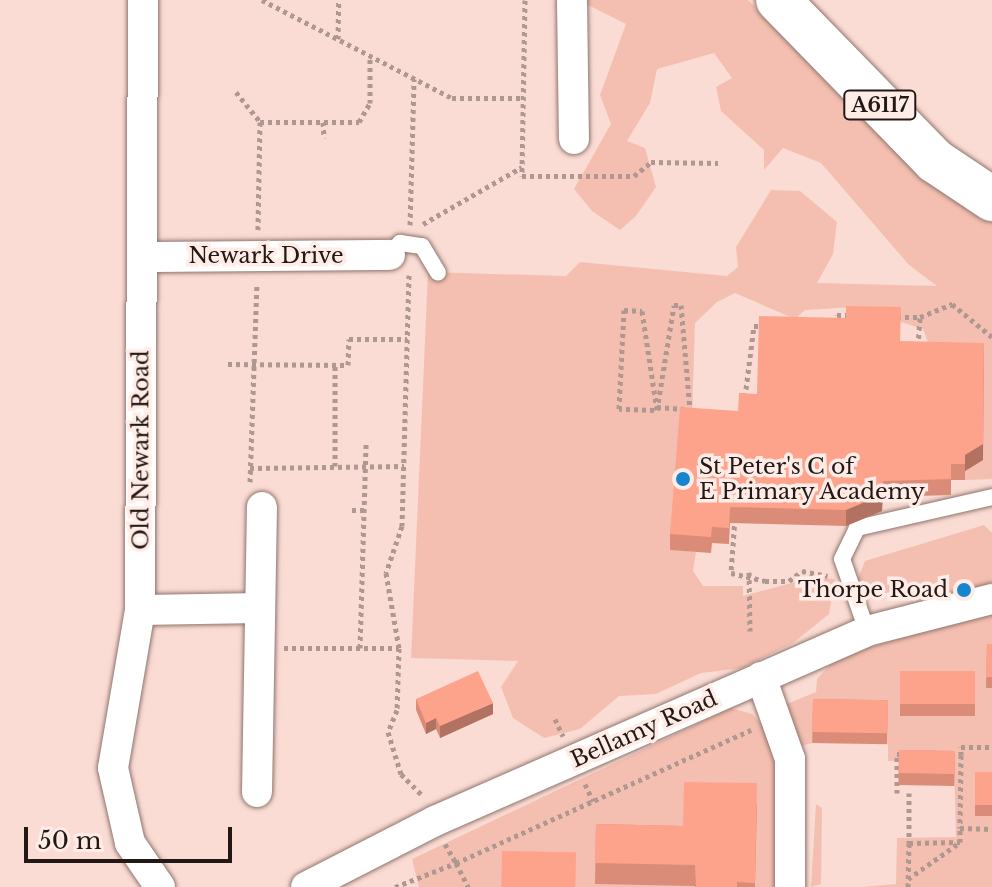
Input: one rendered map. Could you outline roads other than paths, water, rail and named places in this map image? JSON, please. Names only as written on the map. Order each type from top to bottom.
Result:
[{"type":"main road","name":"A6117","points":[[778,0],[935,161],[992,199]]},
{"type":"street","name":"Old Newark Road","points":[[143,0],[140,610],[113,768],[130,843],[160,887]]},
{"type":"street","points":[[572,0],[574,139]]},
{"type":"street","name":"Newark Drive","points":[[142,257],[258,256],[400,249]]},
{"type":"street","points":[[256,500],[260,608],[257,792]]},
{"type":"street","name":"Bellamy Road","points":[[306,887],[435,821],[867,631],[992,599]]},
{"type":"street","points":[[140,610],[260,608]]},
{"type":"street","points":[[761,677],[790,759],[790,887]]},
{"type":"lane","points":[[400,249],[422,246],[438,273]]},
{"type":"lane","points":[[867,631],[845,571],[844,544],[857,528],[992,497]]},
{"type":"place","name":"St Peter's C of E Primary Academy","points":[[683,479]]},
{"type":"place","name":"Thorpe Road","points":[[964,590]]}]
